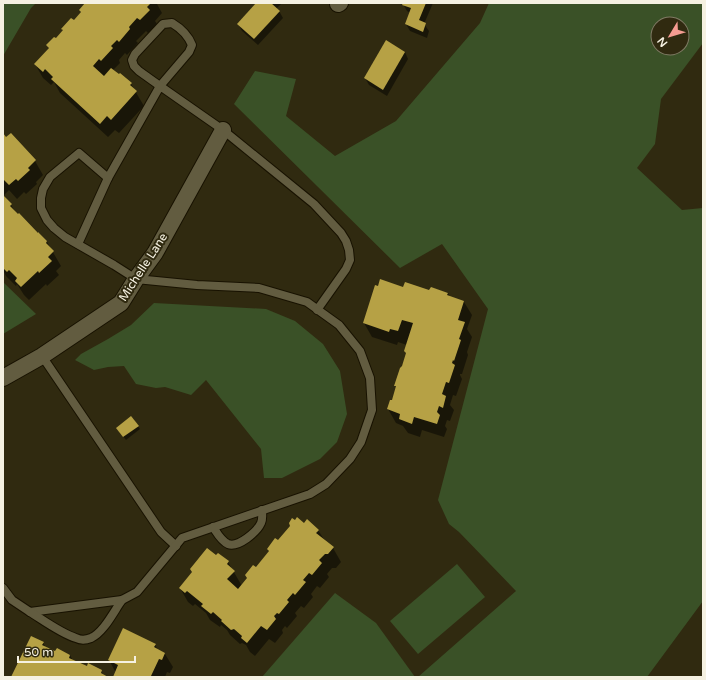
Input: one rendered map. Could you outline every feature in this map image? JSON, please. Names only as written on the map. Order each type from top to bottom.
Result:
[{"type":"street","name":"Michelle Lane","points":[[3,378],[42,356],[121,303],[155,253],[223,130]]},
{"type":"lane","points":[[78,244],[108,178],[160,86],[189,52],[192,45],[189,37],[180,28],[172,23],[163,24],[136,54],[132,60],[134,66],[139,71],[160,86],[223,130],[314,204],[341,233],[346,241],[350,260],[346,269],[317,310]]},
{"type":"lane","points":[[30,612],[122,600],[137,592],[182,538],[310,494],[326,484],[350,459],[361,442],[372,410],[370,378],[360,351],[339,325],[307,302],[258,288],[197,285],[136,279],[65,237],[47,220],[41,208],[43,189],[50,177],[79,153],[108,178]]},
{"type":"lane","points":[[42,356],[161,532],[176,546]]},
{"type":"lane","points":[[213,528],[222,540],[228,544],[235,544],[254,534],[262,521],[262,510]]},
{"type":"lane","points":[[3,588],[12,600],[30,612],[76,639],[85,640],[91,638],[104,627],[122,600]]},
{"type":"green space","points":[[3,3],[36,3],[31,8],[3,56]]},
{"type":"green space","points":[[489,3],[703,3],[703,43],[661,99],[655,144],[637,168],[682,210],[703,208],[703,601],[647,677],[418,677],[516,591],[459,532],[449,524],[438,500],[488,309],[442,244],[400,268],[234,104],[255,71],[296,79],[286,116],[335,156],[396,121],[480,23]]},
{"type":"green space","points":[[3,282],[36,314],[3,334]]},
{"type":"green space","points":[[154,303],[266,309],[295,321],[323,344],[340,371],[347,414],[337,442],[320,459],[282,478],[264,478],[261,449],[206,380],[191,395],[165,387],[156,388],[136,384],[124,366],[94,370],[75,360],[81,354],[131,325]]},
{"type":"green space","points":[[457,564],[485,597],[418,654],[390,621]]},
{"type":"green space","points":[[335,593],[376,623],[415,677],[262,677]]},
{"type":"building","points":[[85,3],[151,3],[147,7],[150,10],[140,20],[137,18],[119,42],[117,40],[111,46],[113,48],[101,61],[99,59],[93,66],[104,76],[111,68],[119,74],[120,73],[132,83],[130,85],[137,91],[111,120],[107,116],[100,124],[51,79],[53,77],[45,69],[43,72],[34,64],[49,48],[46,45],[54,37],[56,38],[63,30],[61,29],[71,18],[74,20],[81,12],[79,10]]},
{"type":"building","points":[[256,3],[271,3],[280,11],[254,39],[237,24]]},
{"type":"building","points":[[403,3],[426,3],[419,20],[426,23],[423,32],[405,24],[411,8],[402,5]]},
{"type":"building","points":[[386,40],[405,52],[383,90],[364,78]]},
{"type":"building","points":[[3,133],[6,137],[11,133],[36,160],[28,168],[30,170],[18,181],[16,179],[9,185],[3,179]]},
{"type":"building","points":[[3,195],[12,204],[10,206],[47,241],[46,243],[54,251],[48,257],[52,261],[39,273],[38,271],[21,287],[15,281],[17,278],[9,270],[7,272],[3,268]]},
{"type":"building","points":[[380,279],[403,287],[405,282],[429,290],[431,287],[464,301],[458,320],[465,322],[459,339],[461,340],[452,363],[455,365],[449,383],[446,382],[442,394],[446,396],[443,408],[439,406],[437,412],[440,415],[437,424],[414,417],[412,424],[399,419],[400,414],[387,409],[390,400],[392,400],[396,386],[394,386],[406,353],[404,351],[413,323],[402,320],[398,331],[390,329],[389,332],[363,323],[375,285],[378,286]]},
{"type":"building","points":[[131,416],[139,426],[123,437],[116,428]]},
{"type":"building","points":[[297,517],[304,523],[307,519],[319,530],[316,533],[334,547],[328,554],[325,554],[319,560],[322,563],[312,575],[309,573],[303,580],[306,582],[295,595],[293,593],[287,600],[289,602],[279,614],[277,613],[274,616],[276,619],[267,630],[261,626],[247,643],[241,638],[242,636],[234,629],[231,630],[213,612],[211,614],[201,606],[203,604],[187,591],[185,593],[179,588],[192,572],[190,569],[207,548],[216,555],[218,553],[229,561],[227,564],[235,571],[227,579],[238,589],[247,578],[245,575],[253,565],[256,567],[269,551],[267,549],[275,538],[278,540],[290,526],[289,523],[292,518],[295,520]]},
{"type":"building","points":[[123,628],[156,644],[154,647],[165,653],[162,660],[159,659],[151,676],[154,677],[113,677],[118,665],[108,660]]},
{"type":"building","points":[[31,636],[44,642],[42,645],[55,651],[57,648],[70,655],[69,658],[87,666],[88,663],[102,670],[101,673],[108,677],[11,677]]}]
